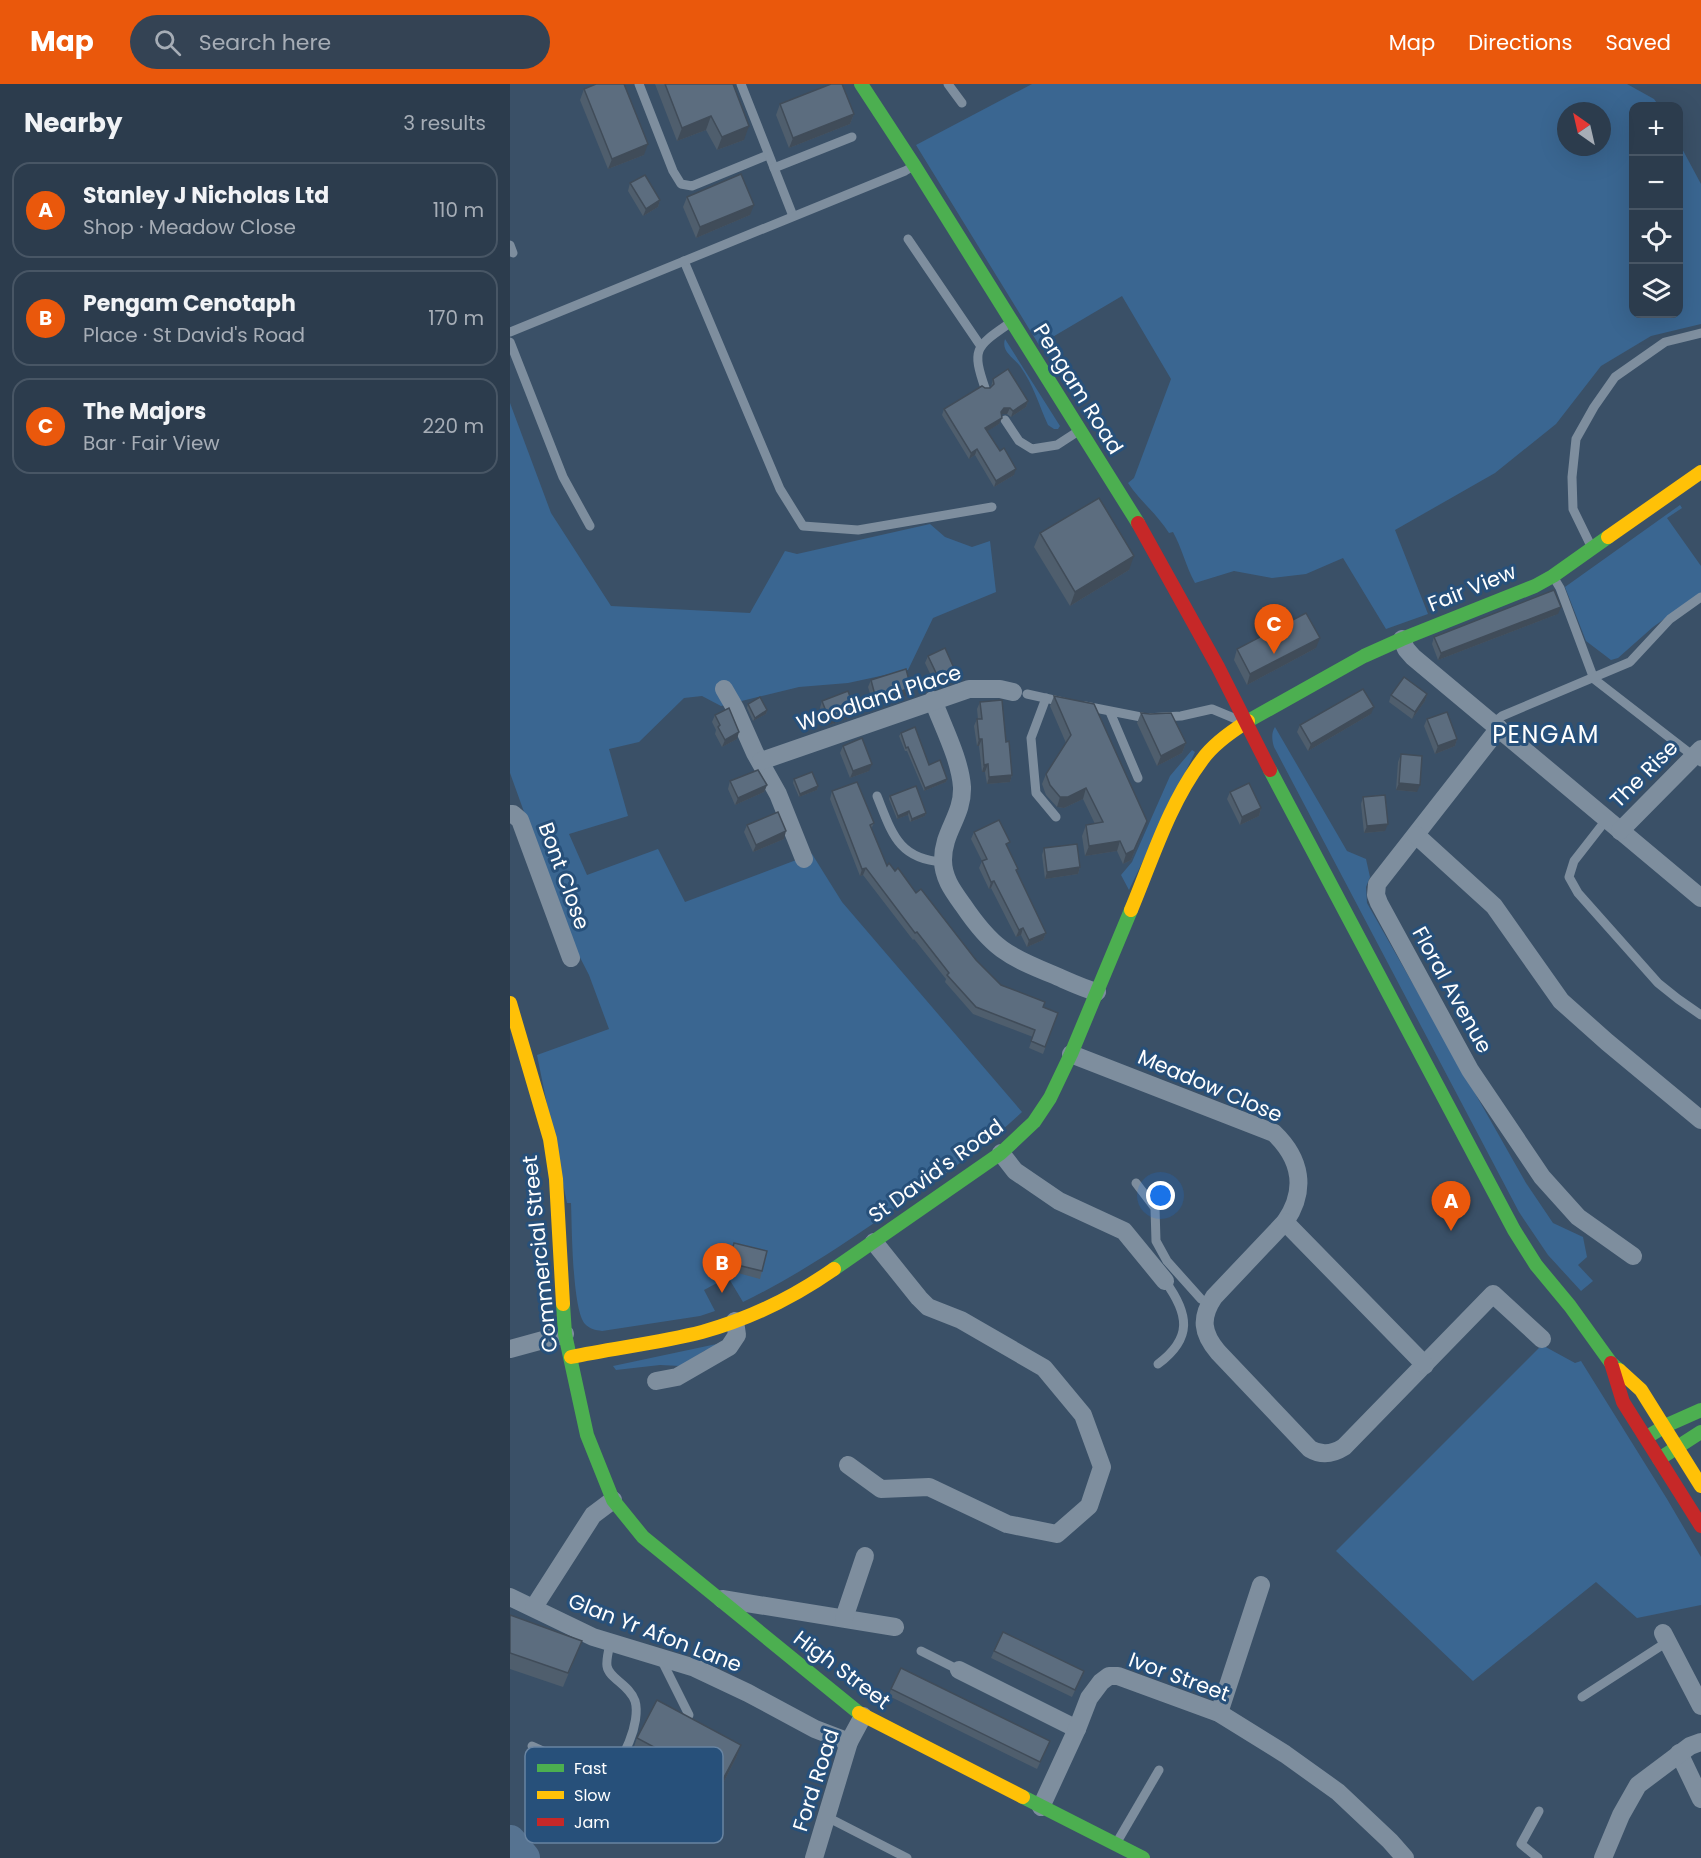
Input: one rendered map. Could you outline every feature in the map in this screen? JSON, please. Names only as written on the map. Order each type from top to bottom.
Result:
[{"type":"main road","name":"Pengam Road","points":[[861,84],[1138,524],[1218,667],[1245,723],[1514,1230],[1536,1265],[1570,1306],[1611,1364]]},
{"type":"main road","name":"Fair View","points":[[1245,723],[1331,673],[1402,639],[1535,586],[1698,480]]},
{"type":"main road","name":"St David's Road","points":[[570,1357],[700,1332],[735,1322],[778,1303],[811,1285],[1001,1153],[1034,1122],[1050,1098],[1071,1054],[1179,795],[1203,758],[1245,723]]},
{"type":"main road","name":"Commercial Street","points":[[510,1003],[550,1139],[556,1179],[565,1334],[587,1435],[614,1500]]},
{"type":"main road","points":[[1611,1364],[1641,1390],[1701,1486]]},
{"type":"main road","points":[[1611,1364],[1623,1402],[1701,1526]]},
{"type":"main road","points":[[1646,1438],[1665,1426],[1701,1410]]},
{"type":"main road","points":[[1659,1459],[1701,1432]]},
{"type":"main road","name":"High Street","points":[[614,1500],[643,1537],[863,1716],[1143,1858]]},
{"type":"street","points":[[1402,639],[1406,649],[1413,657],[1701,898]]},
{"type":"street","points":[[724,689],[778,794],[804,859]]},
{"type":"street","name":"Woodland Place","points":[[761,761],[969,689],[1020,693]]},
{"type":"street","points":[[933,700],[960,772],[962,789],[960,808],[946,837],[944,848],[945,876],[952,890],[978,927],[992,942],[1020,962],[1097,992]]},
{"type":"street","name":"Floral Avenue","points":[[1496,726],[1377,884],[1376,895],[1470,1070],[1542,1177],[1578,1217],[1634,1256]]},
{"type":"street","name":"The Rise","points":[[1613,826],[1699,755]]},
{"type":"street","name":"Bont Close","points":[[510,813],[520,820],[571,958]]},
{"type":"street","points":[[1416,835],[1494,906],[1561,1001],[1701,1120]]},
{"type":"street","name":"Meadow Close","points":[[1071,1054],[1274,1133],[1291,1153],[1299,1177],[1291,1213],[1209,1304]]},
{"type":"street","points":[[1001,1153],[1014,1171],[1059,1201],[1124,1231],[1165,1281]]},
{"type":"street","points":[[1285,1222],[1425,1365]]},
{"type":"street","points":[[848,1465],[881,1489],[928,1487],[1007,1524],[1057,1534],[1089,1506],[1102,1467],[1083,1415],[1044,1368],[961,1320],[928,1307],[874,1242]]},
{"type":"street","points":[[1209,1304],[1204,1326],[1211,1344],[1316,1453],[1330,1454],[1344,1447],[1493,1294],[1542,1339]]},
{"type":"street","points":[[656,1381],[677,1377],[729,1347],[737,1335],[735,1322]]},
{"type":"street","points":[[510,1349],[565,1334]]},
{"type":"street","points":[[534,1607],[593,1515],[614,1500]]},
{"type":"street","points":[[844,1618],[865,1556]]},
{"type":"street","points":[[1219,1713],[1261,1585]]},
{"type":"street","name":"Glan Yr Afon Lane","points":[[510,1597],[593,1637],[695,1668],[748,1693],[814,1729],[849,1742]]},
{"type":"street","points":[[717,1598],[895,1627]]},
{"type":"street","points":[[1665,1638],[1701,1706]]},
{"type":"street","points":[[959,1670],[1077,1728]]},
{"type":"street","name":"Ivor Street","points":[[1041,1807],[1089,1698],[1101,1682],[1109,1676],[1118,1676],[1219,1713],[1285,1754],[1338,1792],[1405,1858]]},
{"type":"street","name":"Ford Road","points":[[814,1858],[849,1742],[863,1716]]},
{"type":"street","points":[[1603,1858],[1621,1815],[1638,1785],[1679,1753],[1701,1742]]},
{"type":"street","points":[[1679,1753],[1701,1799]]},
{"type":"lane","points":[[639,84],[673,171],[681,184],[692,186],[768,155]]},
{"type":"lane","points":[[741,84],[794,216]]},
{"type":"lane","points":[[948,84],[962,103]]},
{"type":"lane","points":[[774,168],[852,137]]},
{"type":"lane","points":[[510,332],[905,171],[914,165]]},
{"type":"lane","points":[[908,239],[980,345]]},
{"type":"lane","points":[[684,261],[780,489],[803,526],[858,530],[992,507]]},
{"type":"lane","points":[[985,388],[978,367],[977,355],[980,345],[1011,322]]},
{"type":"lane","points":[[1592,548],[1573,509],[1572,477],[1576,439],[1594,407],[1615,377],[1665,342],[1701,333]]},
{"type":"lane","points":[[510,342],[562,477],[590,526]]},
{"type":"lane","points":[[1005,420],[1019,441],[1032,449],[1057,445],[1078,431]]},
{"type":"lane","points":[[1553,576],[1560,588],[1594,679],[1699,755]]},
{"type":"lane","points":[[1496,726],[1502,716],[1630,663],[1670,619],[1701,597]]},
{"type":"lane","name":"Woodland Place","points":[[1020,693],[1146,718],[1181,716],[1212,709],[1245,723]]},
{"type":"lane","points":[[1046,698],[1031,738],[1036,793],[1056,817]]},
{"type":"lane","points":[[1110,712],[1138,778]]},
{"type":"lane","points":[[878,796],[892,833],[899,843],[912,854],[929,861],[943,862]]},
{"type":"lane","points":[[1613,826],[1574,861],[1569,877],[1578,893],[1658,983],[1701,1015]]},
{"type":"lane","points":[[1136,1183],[1155,1208],[1156,1241],[1167,1261],[1201,1299],[1209,1304]]},
{"type":"lane","points":[[1158,1364],[1172,1354],[1183,1334],[1184,1321],[1179,1305],[1165,1281]]},
{"type":"lane","points":[[1582,1697],[1665,1638]]},
{"type":"lane","points":[[610,1643],[607,1665],[610,1675],[631,1692],[636,1704],[637,1715],[634,1731],[626,1747]]},
{"type":"lane","points":[[921,1651],[959,1670]]},
{"type":"lane","points":[[661,1659],[689,1715]]},
{"type":"lane","points":[[1116,1844],[1159,1770]]},
{"type":"lane","points":[[1538,1858],[1521,1844],[1539,1811]]},
{"type":"lane","points":[[827,1817],[907,1858]]},
{"type":"shaded area","points":[[1032,84],[1627,84],[1656,102],[1629,102],[1629,318],[1683,318],[1683,150],[1701,184],[1701,324],[1651,336],[1601,366],[1556,424],[1495,473],[1395,530],[1428,614],[1386,629],[1343,558],[1306,574],[1272,578],[1234,571],[1195,583],[1173,532],[1169,533],[1128,483],[1134,478],[1171,379],[1122,296],[1039,345],[916,145]]},
{"type":"shaded area","points":[[1005,339],[1060,426],[1058,429],[1048,425],[1029,380],[1006,350]]},
{"type":"shaded area","points":[[510,403],[551,513],[611,606],[750,613],[785,551],[797,554],[930,524],[945,537],[972,547],[990,541],[996,592],[933,618],[908,670],[848,683],[799,687],[721,706],[702,696],[684,698],[639,742],[609,749],[628,816],[569,834],[587,875],[658,849],[685,902],[812,854],[842,902],[1022,1112],[951,1170],[847,1241],[786,1279],[743,1302],[728,1277],[704,1290],[715,1311],[700,1316],[602,1331],[585,1324],[577,1302],[571,1203],[567,1203],[537,1055],[609,1029],[589,975],[568,934],[510,773]]},
{"type":"shaded area","points":[[1680,505],[1682,508],[1667,518],[1701,566],[1701,593],[1653,627],[1618,658],[1611,660],[1586,641],[1565,587]]},
{"type":"shaded area","points":[[1275,727],[1347,851],[1366,859],[1370,877],[1366,887],[1367,903],[1526,1183],[1553,1223],[1583,1237],[1587,1257],[1578,1265],[1593,1281],[1581,1291],[1548,1255],[1519,1212],[1274,747],[1272,737]]},
{"type":"shaded area","points":[[1192,750],[1195,752],[1129,890],[1121,875],[1132,862],[1170,776]]},
{"type":"shaded area","points":[[726,1342],[704,1351],[681,1366],[660,1365],[616,1370],[613,1366]]},
{"type":"shaded area","points":[[1542,1345],[1575,1363],[1581,1361],[1667,1499],[1701,1557],[1701,1605],[1637,1618],[1596,1582],[1473,1681],[1336,1551]]},
{"type":"building","points":[[596,84],[624,84],[648,144],[612,159],[584,89]]},
{"type":"building","points":[[665,84],[733,84],[749,126],[722,137],[711,116],[682,128]]},
{"type":"building","points":[[831,84],[842,84],[854,114],[793,138],[780,104]]},
{"type":"building","points":[[741,174],[754,205],[700,227],[687,197]]},
{"type":"building","points":[[645,175],[660,200],[646,209],[630,183]]},
{"type":"building","points":[[1008,369],[1028,401],[1013,411],[1010,408],[1004,408],[1001,412],[1002,418],[985,428],[1000,451],[1004,448],[1016,469],[996,481],[977,449],[971,453],[944,409],[982,386],[990,388],[994,384],[993,379]]},
{"type":"building","points":[[1099,498],[1134,556],[1075,592],[1040,533]]},
{"type":"building","points":[[1554,590],[1561,607],[1441,653],[1434,637]]},
{"type":"building","points":[[1306,613],[1320,638],[1250,674],[1237,649]]},
{"type":"building","points":[[945,648],[957,675],[944,680],[943,677],[939,679],[928,656]]},
{"type":"building","points":[[906,669],[911,688],[876,699],[871,680]]},
{"type":"building","points":[[1404,677],[1427,694],[1415,712],[1391,695]]},
{"type":"building","points":[[1363,689],[1374,707],[1311,744],[1300,725]]},
{"type":"building","points":[[848,691],[855,710],[829,719],[822,701]]},
{"type":"building","points":[[1054,696],[1094,704],[1147,821],[1134,850],[1126,854],[1120,841],[1089,846],[1086,825],[1103,822],[1086,788],[1068,797],[1060,797],[1050,785],[1046,774],[1071,735]]},
{"type":"building","points":[[760,697],[767,710],[755,718],[748,704]]},
{"type":"building","points":[[1002,700],[1012,775],[989,777],[988,764],[984,765],[982,739],[979,739],[977,719],[982,719],[980,702]]},
{"type":"building","points":[[729,708],[739,732],[725,740],[715,715]]},
{"type":"building","points":[[1447,712],[1457,739],[1438,746],[1427,719]]},
{"type":"building","points":[[1141,713],[1171,713],[1186,743],[1161,756]]},
{"type":"building","points":[[915,727],[929,765],[940,760],[947,779],[925,788],[901,733]]},
{"type":"building","points":[[862,738],[872,764],[853,771],[843,746]]},
{"type":"building","points":[[1401,754],[1422,756],[1420,785],[1399,783]]},
{"type":"building","points":[[758,770],[767,785],[738,798],[730,781]]},
{"type":"building","points":[[812,772],[818,786],[800,794],[794,779]]},
{"type":"building","points":[[857,782],[874,823],[870,825],[887,866],[889,863],[895,871],[898,868],[916,893],[921,889],[976,960],[1001,985],[1045,1002],[1043,1007],[1058,1013],[1045,1047],[1031,1041],[1035,1030],[976,1007],[947,975],[949,973],[917,932],[915,933],[866,868],[862,869],[832,791]]},
{"type":"building","points":[[1249,783],[1261,808],[1242,817],[1230,792]]},
{"type":"building","points":[[916,786],[926,813],[912,819],[909,811],[898,816],[890,796]]},
{"type":"building","points":[[1385,795],[1388,824],[1367,826],[1363,797]]},
{"type":"building","points":[[778,812],[786,831],[756,845],[747,825]]},
{"type":"building","points":[[999,820],[1010,842],[1006,844],[1018,869],[1016,870],[1046,933],[1029,940],[1023,928],[1019,930],[994,881],[991,882],[982,861],[987,859],[974,832]]},
{"type":"building","points":[[1077,844],[1080,867],[1047,872],[1044,848]]},
{"type":"building","points":[[734,1243],[767,1251],[762,1271],[729,1263]]},
{"type":"building","points":[[510,1615],[582,1641],[568,1673],[510,1653]]},
{"type":"building","points":[[1003,1632],[1084,1671],[1075,1690],[994,1651]]},
{"type":"building","points":[[901,1668],[1050,1741],[1040,1762],[891,1689]]},
{"type":"building","points":[[657,1700],[741,1745],[723,1779],[723,1747],[654,1747],[637,1738]]},
{"type":"waterway","points":[[510,1841],[524,1858]]},
{"type":"traffic: fast","points":[[861,84],[1138,523]]},
{"type":"traffic: fast","points":[[1248,721],[1364,656],[1535,586],[1608,537]]},
{"type":"traffic: fast","points":[[1270,770],[1514,1230],[1536,1265],[1570,1306],[1611,1363],[1619,1370]]},
{"type":"traffic: fast","points":[[834,1269],[1001,1153],[1034,1122],[1050,1098],[1071,1054],[1131,910]]},
{"type":"traffic: fast","points":[[563,1304],[565,1334],[587,1435],[613,1500],[643,1537],[859,1713]]},
{"type":"traffic: fast","points":[[1647,1437],[1701,1410]]},
{"type":"traffic: fast","points":[[1659,1459],[1701,1432]]},
{"type":"traffic: fast","points":[[1023,1797],[1143,1858]]},
{"type":"traffic: slow","points":[[1608,537],[1701,472]]},
{"type":"traffic: slow","points":[[1131,910],[1162,833],[1190,777],[1212,749],[1248,721]]},
{"type":"traffic: slow","points":[[510,1003],[550,1139],[556,1179],[563,1304]]},
{"type":"traffic: slow","points":[[571,1357],[720,1327],[771,1306],[834,1269]]},
{"type":"traffic: slow","points":[[1619,1370],[1641,1390],[1701,1486]]},
{"type":"traffic: slow","points":[[859,1713],[1023,1797]]},
{"type":"traffic: jam","points":[[1138,523],[1218,667],[1270,770]]},
{"type":"traffic: jam","points":[[1611,1363],[1623,1402],[1701,1526]]},
{"type":"place","name":"The Majors","points":[[1274,654]]},
{"type":"place","name":"Stanley J Nicholas Ltd","points":[[1451,1231]]},
{"type":"place","name":"Pengam Cenotaph","points":[[722,1293]]},
{"type":"district","name":"PENGAM","points":[[1546,735]]}]
